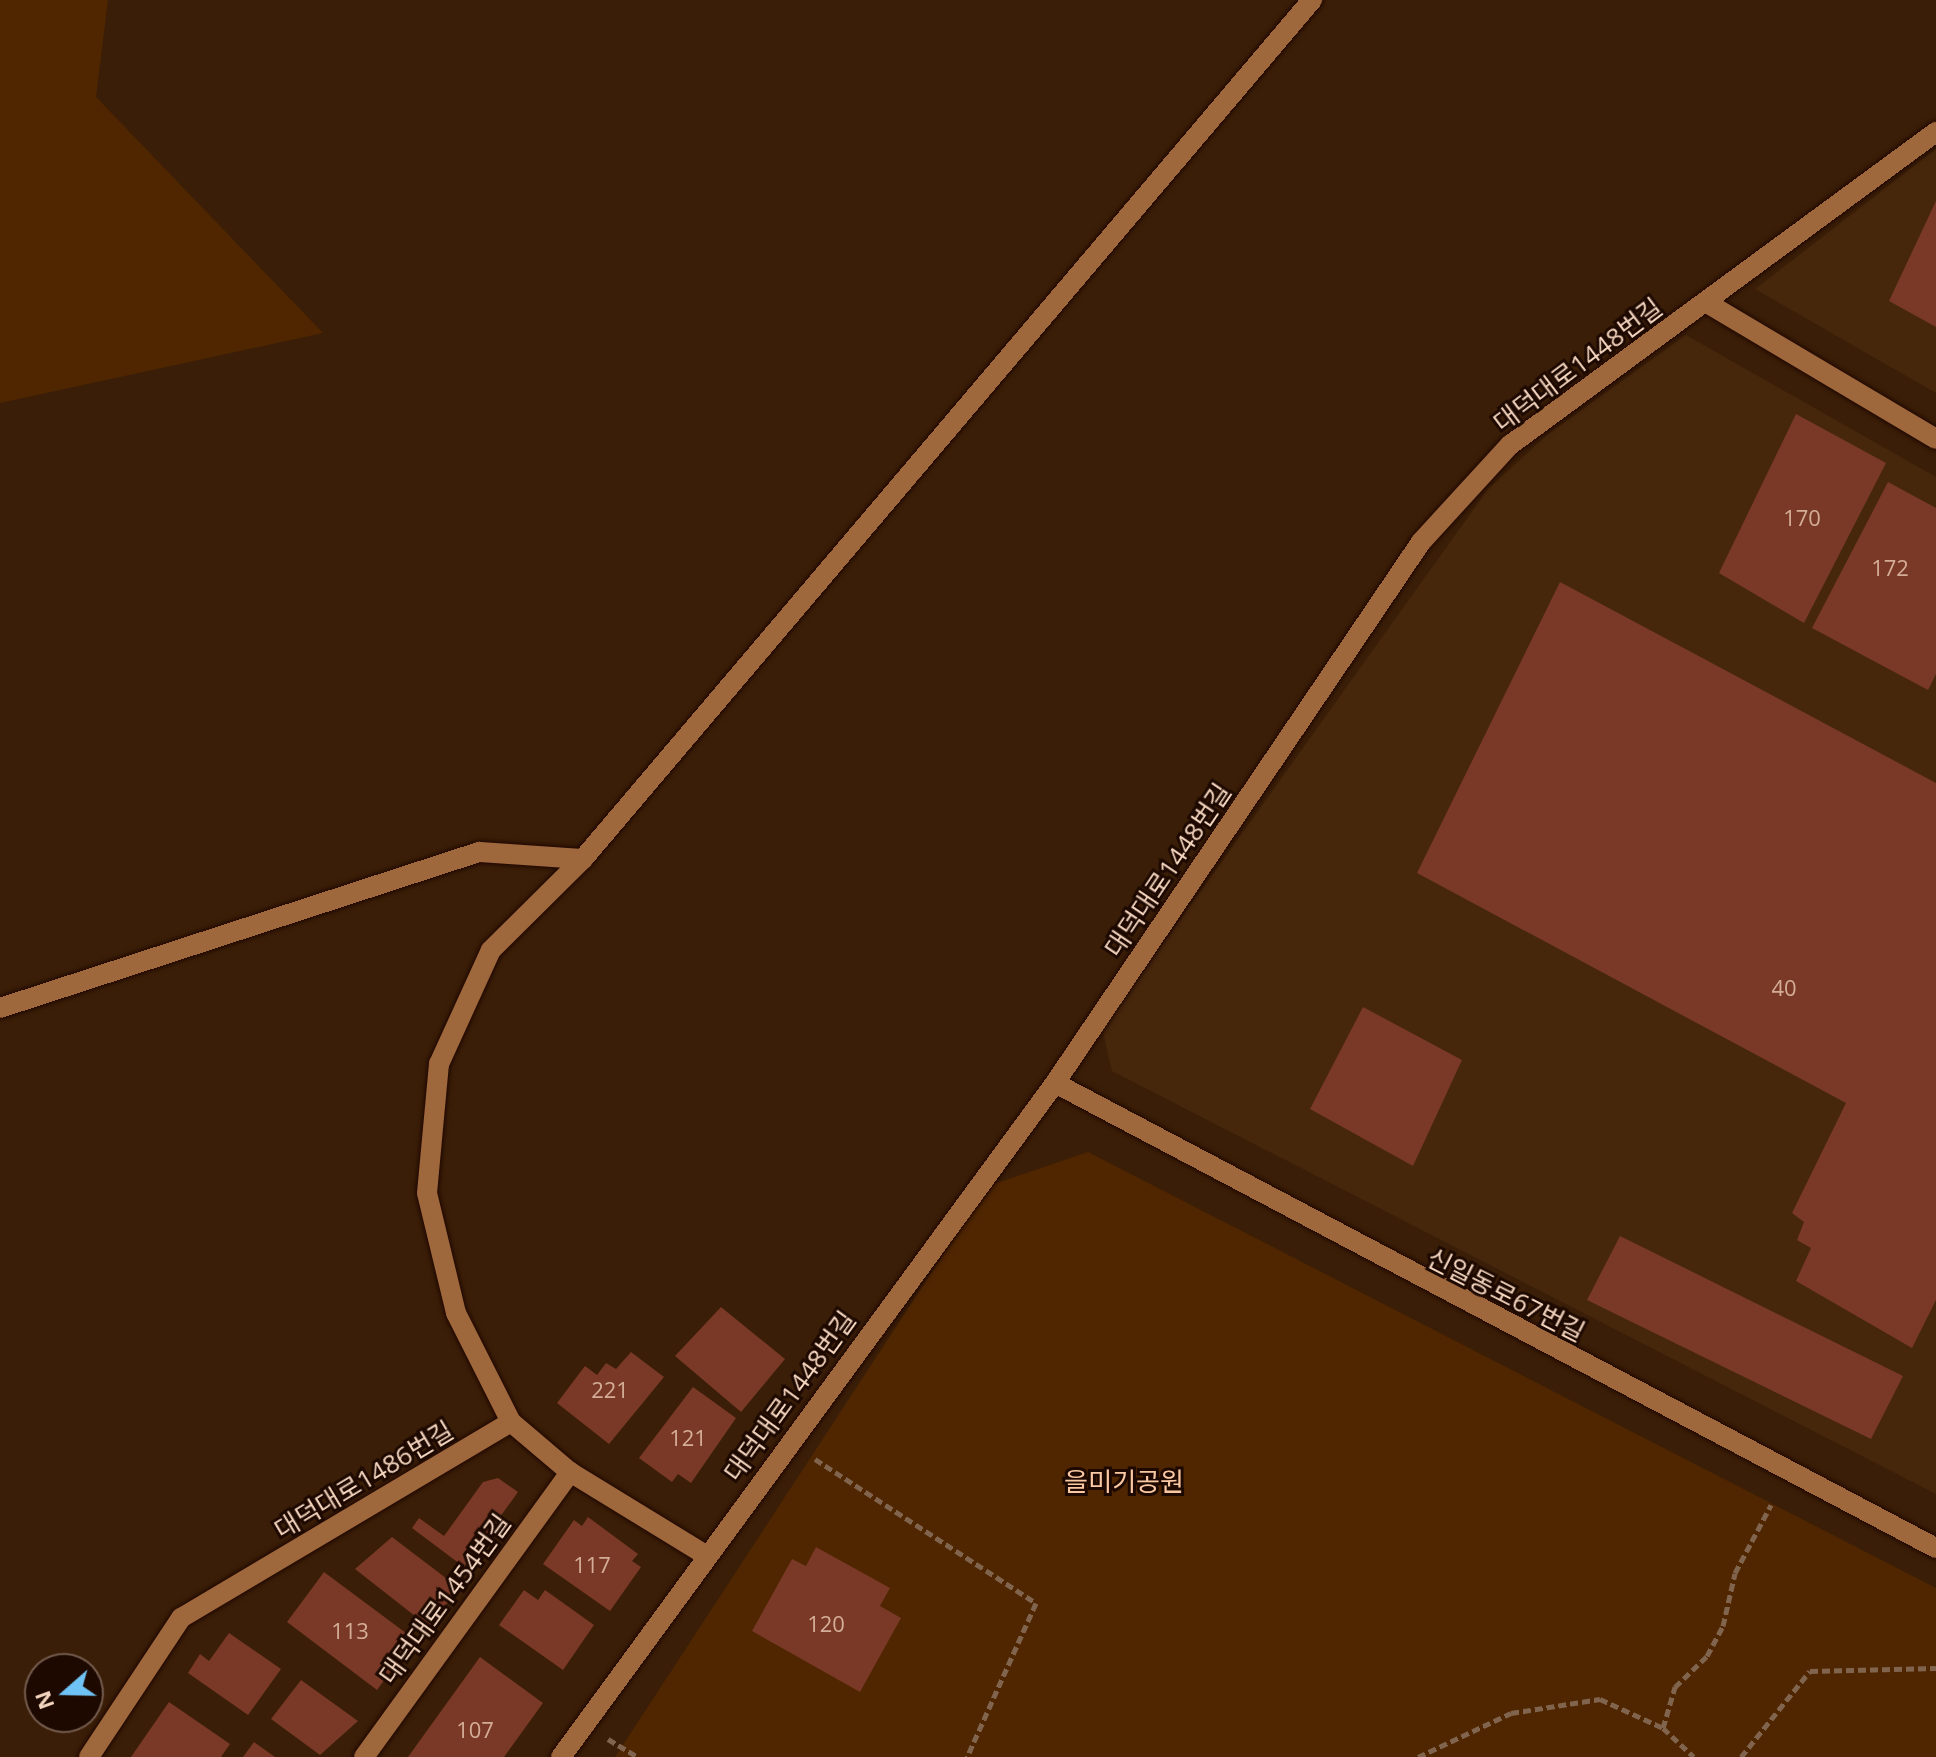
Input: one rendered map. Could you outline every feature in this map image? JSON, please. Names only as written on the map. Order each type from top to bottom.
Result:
[{"type":"street","points":[[707,1556],[570,1472],[511,1422],[456,1313],[427,1193],[439,1064],[491,950],[583,859],[1312,0]]},
{"type":"street","name":"대덕대로1448번길","points":[[561,1757],[788,1441],[1055,1083],[1421,542],[1510,445],[1936,132]]},
{"type":"street","points":[[1707,303],[1936,439]]},
{"type":"street","points":[[0,1008],[479,852],[583,859]]},
{"type":"street","name":"신일동로67번길","points":[[1055,1083],[1936,1548]]},
{"type":"street","name":"대덕대로1486번길","points":[[89,1757],[181,1618],[511,1422]]},
{"type":"street","name":"대덕대로1454번길","points":[[364,1757],[570,1472]]},
{"type":"path","points":[[788,1441],[1036,1603],[967,1757]]},
{"type":"path","points":[[1663,1728],[1675,1687],[1707,1656],[1723,1626],[1735,1573],[1771,1505]]},
{"type":"path","points":[[1741,1757],[1810,1671],[1936,1668]]},
{"type":"path","points":[[1418,1757],[1511,1713],[1600,1699],[1663,1728],[1694,1757]]},
{"type":"shaded area","points":[[1936,149],[1936,393],[1755,289]]},
{"type":"shaded area","points":[[1686,335],[1936,477],[1936,1494],[1112,1071],[1102,1029],[1488,489],[1547,435]]},
{"type":"green space","points":[[0,0],[108,0],[96,97],[323,333],[0,403]]},
{"type":"green space","name":"을미기공원","points":[[1088,1152],[1936,1588],[1936,1757],[615,1757],[988,1186]]},
{"type":"building","points":[[1936,201],[1936,327],[1889,301]]},
{"type":"building","points":[[1796,414],[1886,463],[1804,623],[1719,573]]},
{"type":"building","points":[[1888,482],[1936,508],[1936,674],[1928,690],[1812,628]]},
{"type":"building","points":[[1560,582],[1936,783],[1936,1300],[1912,1348],[1796,1281],[1811,1248],[1797,1240],[1804,1222],[1792,1213],[1846,1103],[1417,873]]},
{"type":"building","points":[[1363,1007],[1462,1060],[1413,1166],[1310,1109]]},
{"type":"building","points":[[1620,1236],[1903,1376],[1871,1439],[1587,1300]]},
{"type":"building","points":[[721,1307],[785,1359],[741,1412],[675,1356]]},
{"type":"building","points":[[631,1352],[664,1377],[609,1444],[557,1403],[585,1366],[597,1375],[606,1363],[616,1369]]},
{"type":"building","points":[[693,1387],[736,1418],[691,1483],[678,1474],[672,1482],[639,1458]]},
{"type":"building","points":[[498,1478],[518,1492],[464,1567],[412,1528],[419,1518],[444,1536],[483,1482]]},
{"type":"building","points":[[588,1517],[638,1554],[632,1561],[641,1567],[610,1611],[543,1564],[574,1520],[582,1526]]},
{"type":"building","points":[[392,1537],[459,1588],[429,1627],[355,1569]]},
{"type":"building","points":[[816,1547],[890,1588],[880,1606],[901,1618],[860,1692],[752,1631],[792,1559],[806,1566]]},
{"type":"building","points":[[324,1572],[414,1639],[377,1690],[287,1622]]},
{"type":"building","points":[[524,1590],[538,1600],[545,1590],[594,1625],[563,1670],[499,1625]]},
{"type":"building","points":[[229,1633],[281,1669],[248,1715],[188,1673],[200,1654],[209,1661]]},
{"type":"building","points":[[480,1657],[543,1703],[504,1757],[408,1757]]},
{"type":"building","points":[[301,1680],[358,1721],[320,1755],[271,1719]]},
{"type":"building","points":[[169,1702],[230,1744],[221,1757],[131,1757]]},
{"type":"building","points":[[254,1742],[275,1757],[243,1757]]}]
